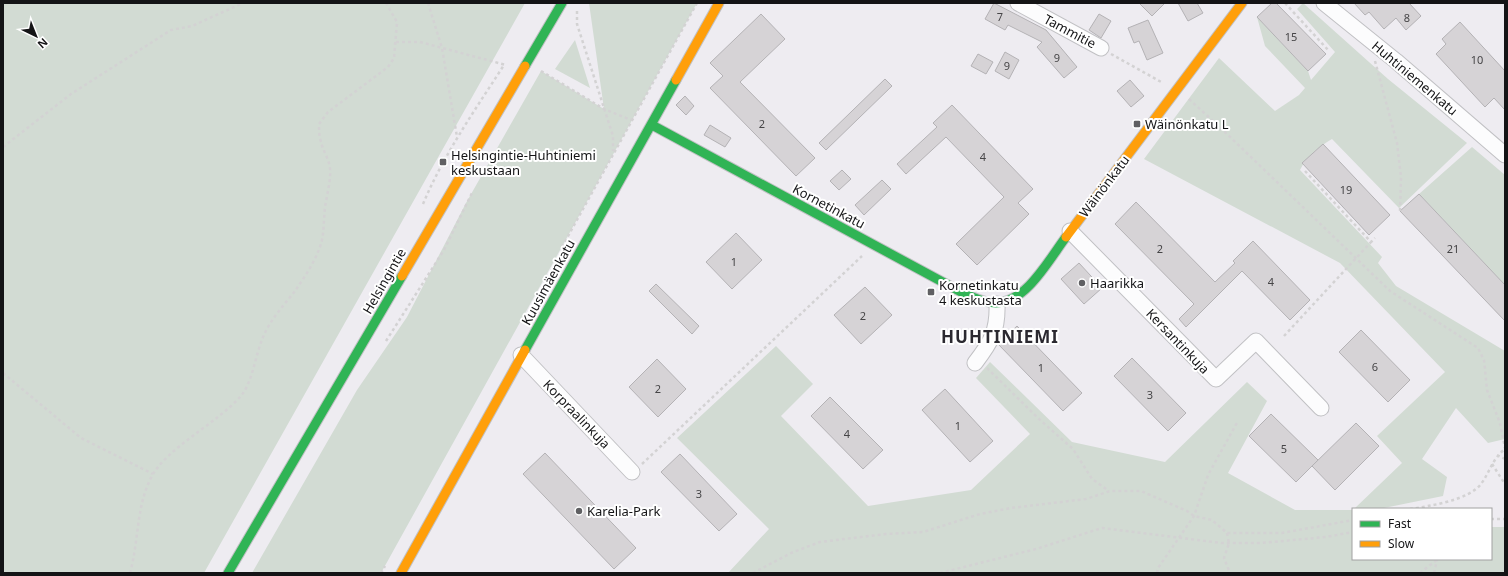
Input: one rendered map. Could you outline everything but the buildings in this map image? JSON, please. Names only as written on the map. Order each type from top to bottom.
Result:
[{"type":"street","name":"Helsingintie","points":[[228,573],[562,3]]},
{"type":"street","name":"Kuusimäenkatu","points":[[400,573],[719,3]]},
{"type":"street","name":"Tammitie","points":[[1018,3],[1034,7],[1100,48]]},
{"type":"street","name":"Wäinönkatu","points":[[997,304],[1012,300],[1026,290],[1242,3]]},
{"type":"street","name":"Huhtiniemenkatu","points":[[1324,3],[1396,61],[1505,155]]},
{"type":"street","name":"Kornetinkatu","points":[[652,125],[963,293],[981,301],[997,304]]},
{"type":"street","name":"Kersantinkuja","points":[[1070,231],[1216,379],[1256,341],[1321,408]]},
{"type":"street","points":[[977,361],[990,343],[998,321],[997,304]]},
{"type":"street","name":"Korpraalinkuja","points":[[521,355],[632,472]]},
{"type":"path","points":[[3,147],[71,94],[171,30],[192,26],[243,3]]},
{"type":"path","points":[[130,573],[136,553],[142,503],[153,474],[170,455],[228,410],[241,396],[247,386],[264,336],[300,283],[315,256],[323,235],[323,218],[330,180],[330,166],[320,142],[319,124],[328,112],[388,67],[394,58],[397,22],[386,3]]},
{"type":"path","points":[[428,3],[442,48],[457,137]]},
{"type":"path","points":[[561,250],[612,153],[697,3]]},
{"type":"path","points":[[1285,3],[1330,51]]},
{"type":"path","points":[[578,8],[577,24],[613,136],[612,153]]},
{"type":"path","points":[[396,42],[420,42],[505,64]]},
{"type":"path","points":[[1100,48],[1166,85]]},
{"type":"path","points":[[1375,60],[1397,143],[1401,177],[1400,211]]},
{"type":"path","points":[[541,71],[604,109],[631,120]]},
{"type":"path","points":[[1184,96],[1227,134],[1390,291],[1478,348],[1484,360],[1487,390],[1500,423],[1505,449],[1497,455],[1481,484],[1468,495],[1414,508]]},
{"type":"path","points":[[1305,171],[1371,242]]},
{"type":"path","points":[[1284,336],[1375,238]]},
{"type":"path","points":[[632,472],[863,255]]},
{"type":"path","points":[[977,361],[1073,449],[1092,479],[1110,491]]},
{"type":"path","points":[[3,373],[81,438],[153,474]]},
{"type":"path","points":[[1157,573],[1158,568],[1194,516],[1208,475],[1238,421]]},
{"type":"path","points":[[1497,455],[1505,459]]},
{"type":"path","points":[[1492,464],[1505,484]]},
{"type":"path","points":[[752,573],[791,553],[820,542],[880,534],[923,532],[980,514],[1011,508],[1086,499],[1110,491],[1141,491],[1187,511],[1194,516],[1212,520],[1227,533],[1229,543],[1224,558],[1230,573]]},
{"type":"path","points":[[1492,519],[1505,519]]},
{"type":"path","points":[[1227,533],[1282,533],[1352,520]]},
{"type":"path","points":[[940,573],[1036,549],[1102,528],[1229,543],[1268,542],[1326,537],[1352,532]]},
{"type":"path","points":[[381,573],[389,559]]},
{"type":"path","points":[[1420,573],[1436,560]]},
{"type":"path","points":[[1434,573],[1437,560]]},
{"type":"shaded area","points":[[3,3],[525,3],[204,573],[3,573]]},
{"type":"shaded area","points":[[589,3],[697,3],[381,573],[252,573],[357,390],[407,317],[466,203],[541,71],[604,109]]},
{"type":"shaded area","points":[[1303,3],[1388,79],[1467,143],[1399,208],[1332,139],[1314,152],[1300,170],[1382,257],[1378,263],[1396,286],[1505,351],[1505,439],[1488,443],[1456,408],[1422,459],[1447,477],[1443,496],[1384,508],[1355,508],[1402,463],[1377,436],[1445,372],[1340,263],[1144,159],[1219,58],[1275,111],[1299,95],[1305,88],[1265,46],[1257,17],[1308,71],[1311,80],[1335,52],[1297,9]]},
{"type":"shaded area","points":[[575,40],[590,88],[555,69]]},
{"type":"shaded area","points":[[1472,147],[1505,175],[1505,285],[1419,194]]},
{"type":"shaded area","points":[[776,346],[813,384],[781,416],[868,506],[971,490],[1030,434],[976,378],[990,362],[1072,442],[1165,462],[1247,382],[1267,401],[1228,473],[1295,510],[1352,510],[1352,560],[1492,560],[1492,527],[1505,527],[1505,573],[728,573],[769,529],[677,438]]},
{"type":"traffic: fast","points":[[525,66],[562,3]]},
{"type":"traffic: fast","points":[[525,350],[676,80]]},
{"type":"traffic: fast","points":[[652,125],[963,293],[983,301],[996,303],[1007,301],[1017,296],[1036,278],[1066,237]]},
{"type":"traffic: fast","points":[[228,573],[402,276]]},
{"type":"traffic: slow","points":[[676,80],[719,3]]},
{"type":"traffic: slow","points":[[1066,237],[1242,3]]},
{"type":"traffic: slow","points":[[402,276],[525,66]]},
{"type":"traffic: slow","points":[[401,573],[525,350]]},
{"type":"place","name":"Wäinönkatu L","points":[[1137,124]]},
{"type":"place","name":"Helsingintie-Huhtiniemi keskustaan","points":[[443,162]]},
{"type":"place","name":"Haarikka","points":[[1082,283]]},
{"type":"place","name":"Kornetinkatu 4 keskustasta","points":[[931,292]]},
{"type":"place","name":"Karelia-Park","points":[[579,511]]},
{"type":"district","name":"HUHTINIEMI","points":[[1000,336]]}]
